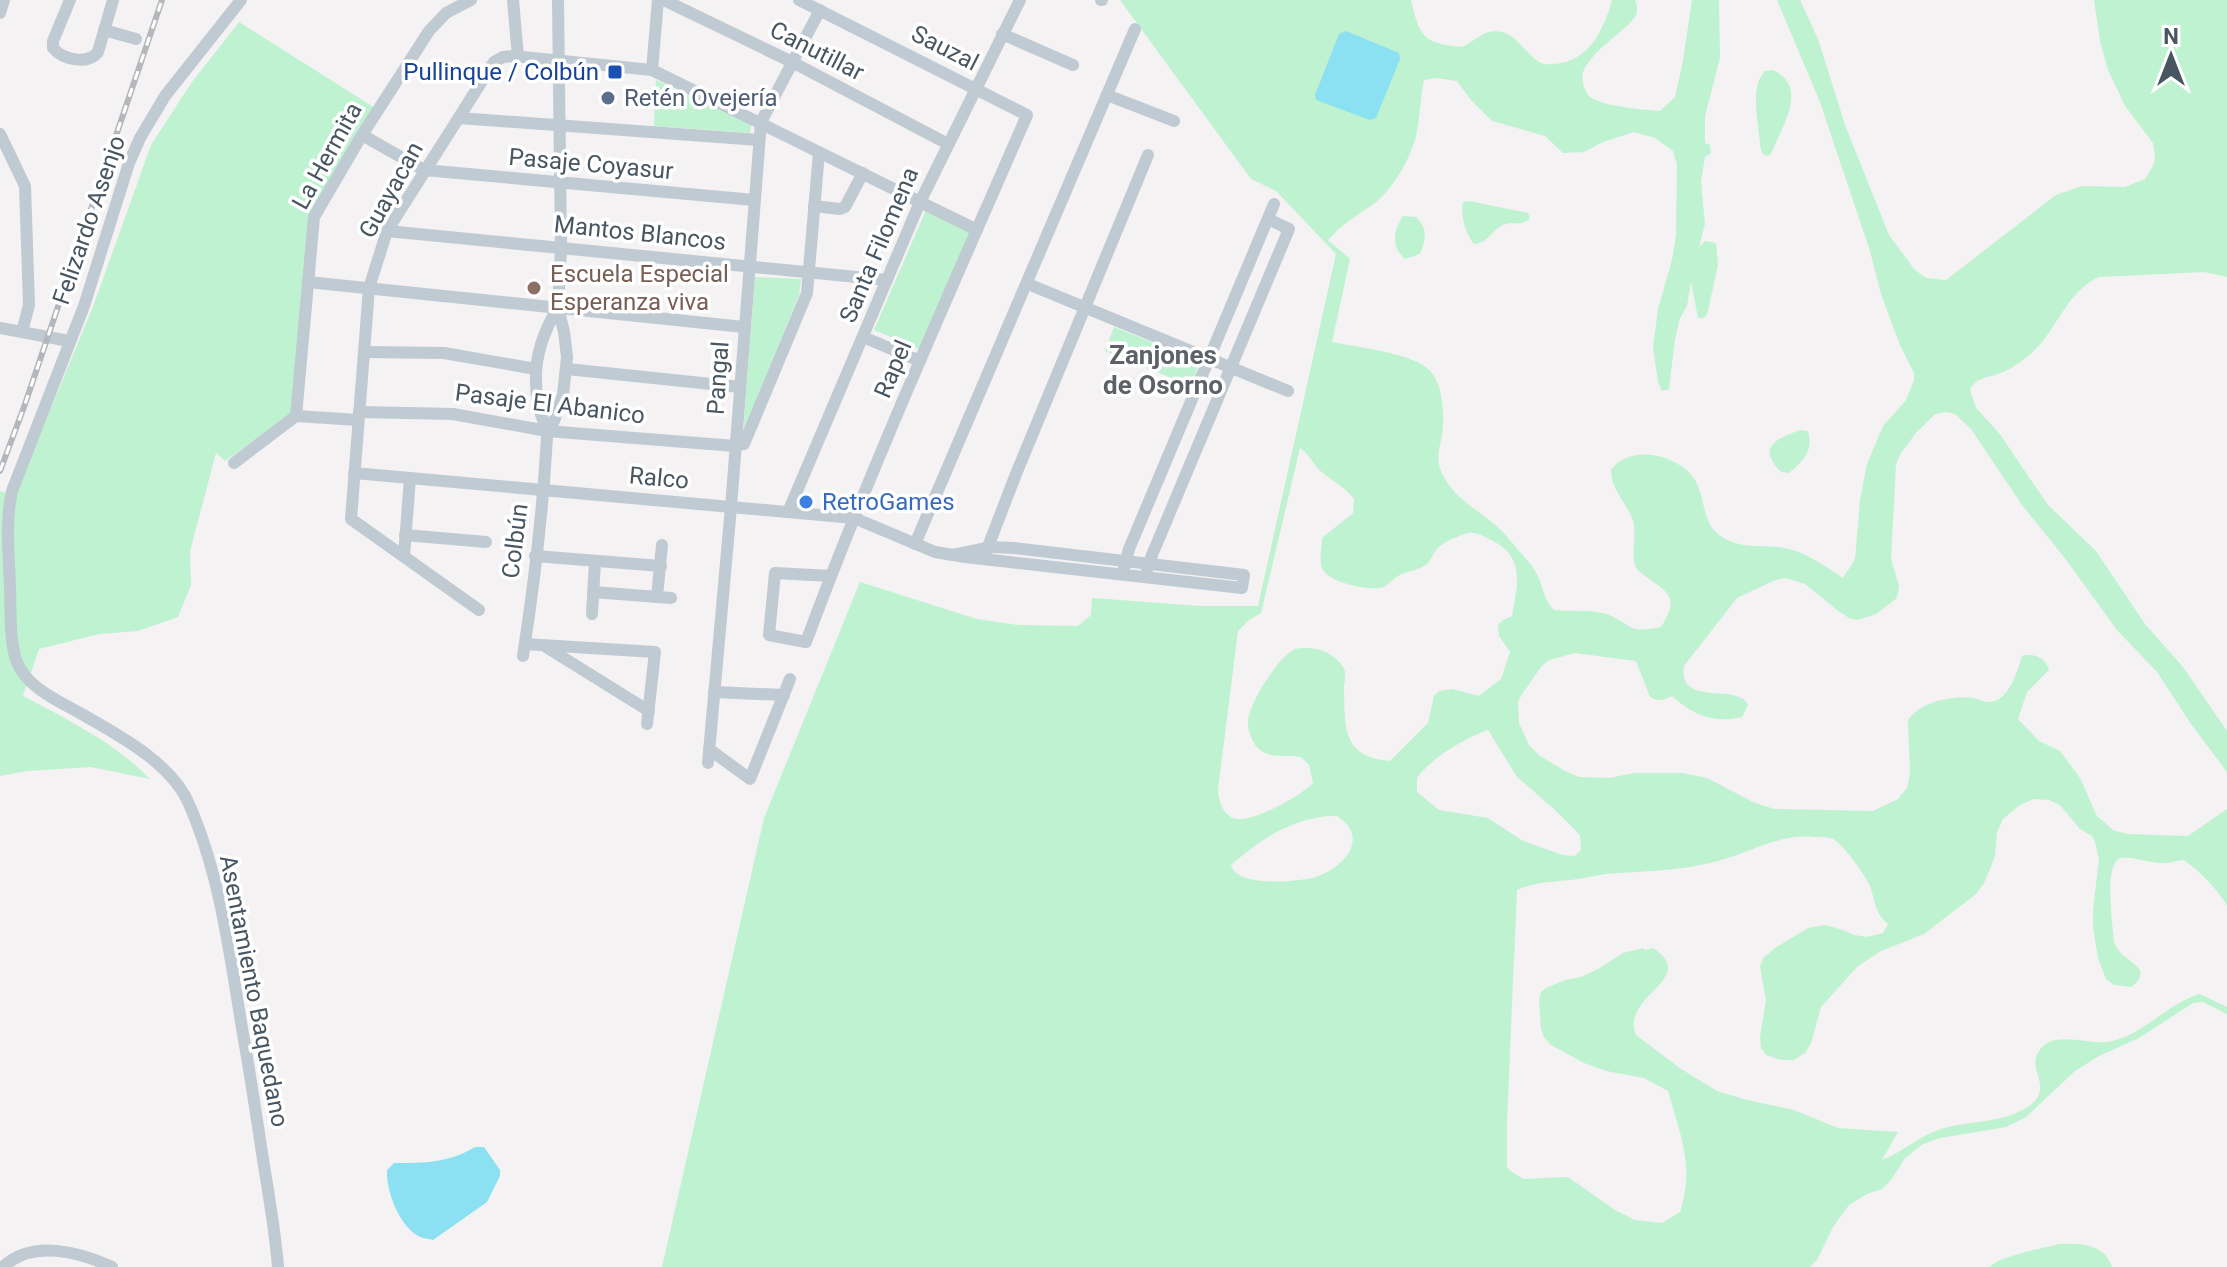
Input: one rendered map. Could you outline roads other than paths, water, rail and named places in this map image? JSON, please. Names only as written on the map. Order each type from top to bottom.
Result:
[{"type":"street","points":[[0,13],[4,0]]},
{"type":"street","points":[[70,0],[53,48],[57,54],[83,60],[92,59],[98,52],[113,0]]},
{"type":"street","name":"Felizardo Asenjo","points":[[69,341],[140,138],[165,96],[241,0]]},
{"type":"street","name":"La Hermita","points":[[296,416],[314,217],[429,31],[446,13],[471,0]]},
{"type":"street","points":[[513,0],[518,57],[652,70],[977,230]]},
{"type":"street","name":"Colbún","points":[[547,431],[559,408],[567,369],[564,332],[558,308],[561,61],[558,0]]},
{"type":"street","points":[[652,70],[661,0]]},
{"type":"street","name":"Canutillar","points":[[661,0],[792,62],[948,144]]},
{"type":"street","name":"Sauzal","points":[[799,0],[1027,115]]},
{"type":"street","name":"Santa Filomena","points":[[788,512],[920,202],[1020,0]]},
{"type":"street","name":"Pangal","points":[[708,763],[761,122],[820,10]]},
{"type":"street","points":[[915,544],[1135,29]]},
{"type":"street","points":[[104,30],[136,39]]},
{"type":"street","points":[[1002,34],[1073,65]]},
{"type":"street","name":"Guayacan","points":[[404,556],[351,519],[369,288],[387,231],[490,66],[503,57],[518,57]]},
{"type":"street","points":[[1107,95],[1174,121]]},
{"type":"street","name":"Rapel","points":[[831,576],[775,573],[769,635],[806,642],[854,518],[1027,115]]},
{"type":"street","points":[[459,118],[759,140]]},
{"type":"street","points":[[0,134],[25,186],[29,305],[22,332]]},
{"type":"street","points":[[362,135],[424,170]]},
{"type":"street","points":[[735,446],[744,444],[807,293],[819,152]]},
{"type":"street","points":[[986,554],[1148,155]]},
{"type":"street","name":"Pasaje Coyasur","points":[[424,170],[754,200]]},
{"type":"street","points":[[814,206],[845,207],[863,173]]},
{"type":"street","points":[[1122,575],[1125,561],[1274,204]]},
{"type":"street","points":[[1147,571],[1289,229],[1268,219]]},
{"type":"street","name":"Mantos Blancos","points":[[387,231],[887,280]]},
{"type":"street","points":[[308,282],[744,327]]},
{"type":"street","points":[[1028,284],[1288,391]]},
{"type":"street","name":"Colbún","points":[[543,645],[524,650],[547,431],[537,395],[536,369],[541,343],[558,308]]},
{"type":"street","points":[[0,328],[69,341]]},
{"type":"street","points":[[863,337],[920,361]]},
{"type":"street","name":"Asentamiento Baquedano","points":[[69,341],[9,504],[11,628],[17,661],[25,675],[45,694],[149,756],[181,788],[189,805],[207,852],[221,906],[258,1121],[278,1267]]},
{"type":"street","points":[[364,352],[444,353],[536,369]]},
{"type":"street","points":[[567,369],[740,387]]},
{"type":"street","points":[[1194,394],[1216,403]]},
{"type":"street","name":"Pasaje El Abanico","points":[[358,416],[453,414],[547,431],[735,446]]},
{"type":"street","points":[[234,463],[296,416],[358,416]]},
{"type":"street","name":"Ralco","points":[[354,473],[854,518],[942,554],[986,554],[1014,548],[1125,561],[1147,571]]},
{"type":"street","points":[[410,478],[404,556],[479,610]]},
{"type":"street","points":[[405,535],[486,542]]},
{"type":"street","points":[[593,592],[664,597],[662,545]]},
{"type":"street","name":"Ralco","points":[[986,554],[1122,575],[1147,571],[1243,582]]},
{"type":"street","points":[[535,556],[661,566]]},
{"type":"street","points":[[592,614],[595,561]]},
{"type":"street","points":[[543,645],[655,652],[648,718],[543,645]]},
{"type":"street","points":[[709,749],[750,779],[790,679]]},
{"type":"street","points":[[714,692],[784,695]]},
{"type":"street","points":[[3,1267],[29,1253],[68,1251],[112,1267]]},
{"type":"water","points":[[1346,31],[1399,53],[1400,59],[1376,118],[1370,120],[1316,100],[1315,95],[1339,34]]},
{"type":"water","points":[[475,1147],[484,1147],[500,1170],[487,1202],[433,1240],[420,1237],[406,1225],[396,1208],[387,1170],[394,1163],[446,1159]]},
{"type":"railway","points":[[0,471],[162,0]]},
{"type":"place","name":"Pullinque / Colbún","points":[[615,72]]},
{"type":"place","name":"Retén Ovejería","points":[[608,98]]},
{"type":"place","name":"Escuela Especial Esperanza viva","points":[[534,288]]},
{"type":"place","name":"RetroGames","points":[[806,502]]},
{"type":"district","name":"Zanjones de Osorno","points":[[1163,370]]}]
